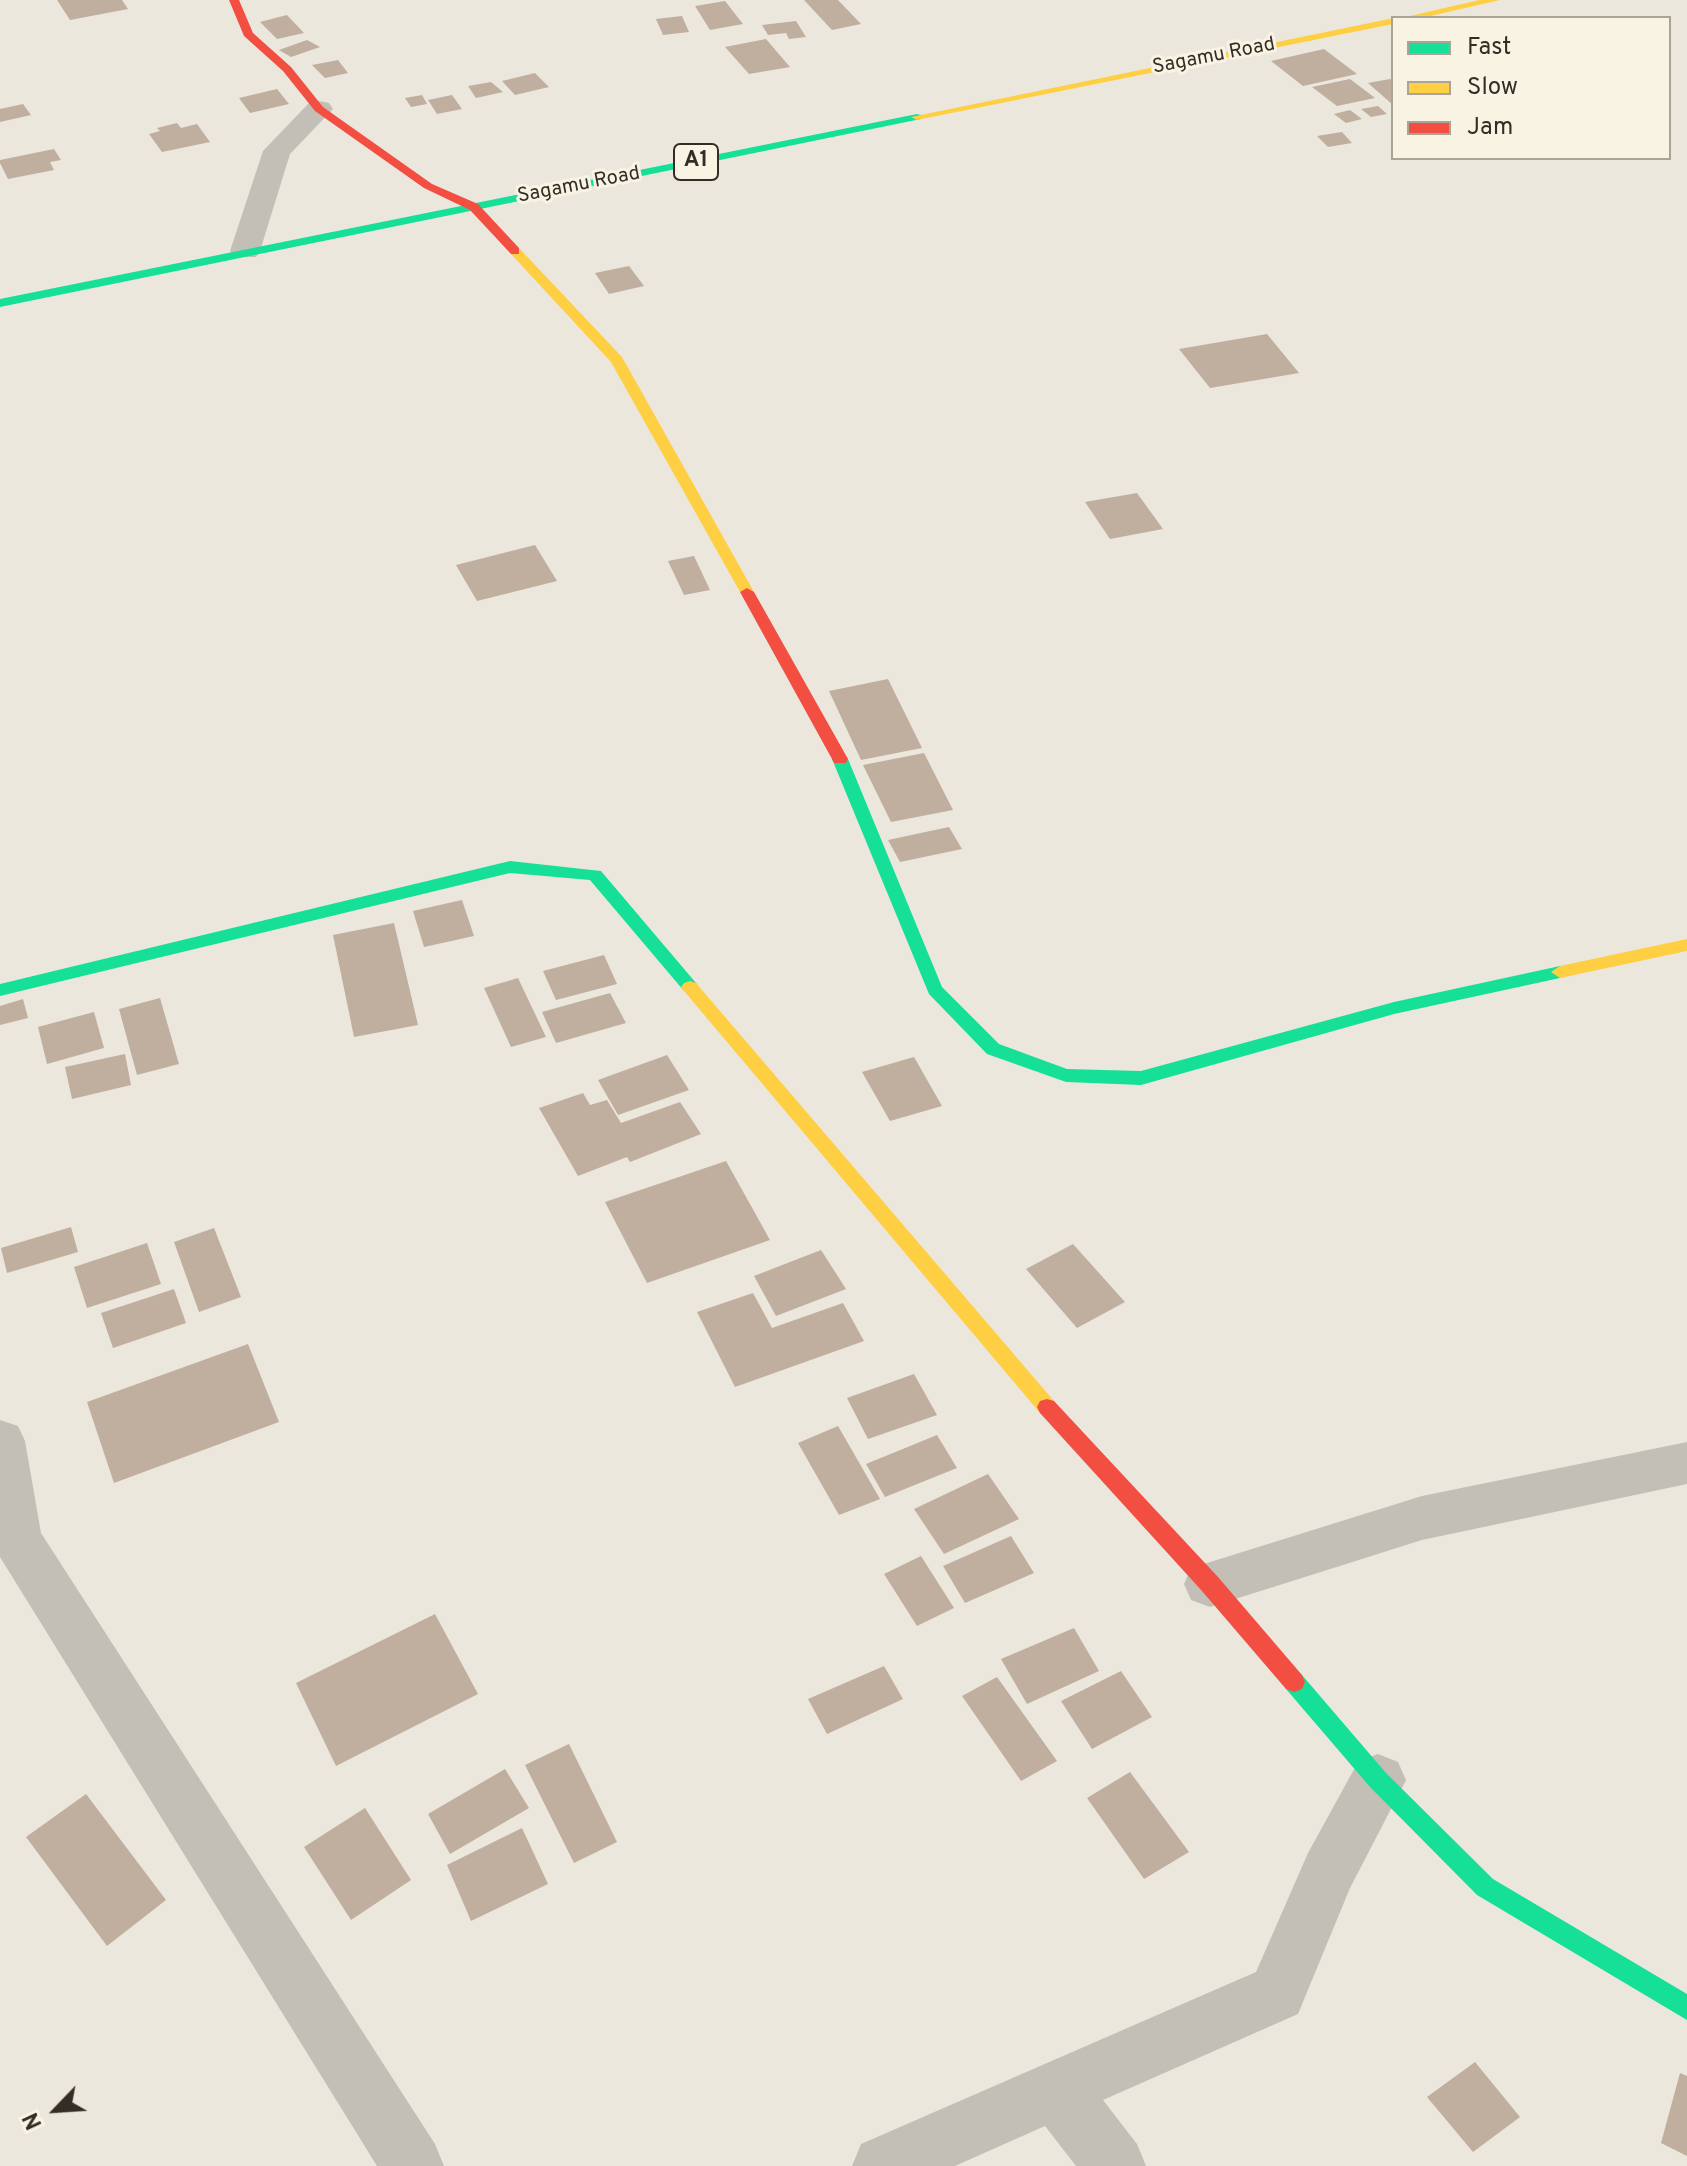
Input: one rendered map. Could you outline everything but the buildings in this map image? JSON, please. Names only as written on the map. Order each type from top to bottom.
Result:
[{"type":"main road","points":[[234,0],[248,34],[287,69],[319,109],[428,186],[474,207],[617,360],[840,758],[935,990],[993,1049],[1066,1075],[1141,1078],[1394,1008],[1687,945]]},
{"type":"main road","points":[[1416,16],[1495,0]]},
{"type":"main road","name":"Sagamu Road","points":[[0,303],[1391,21]]},
{"type":"main road","points":[[0,990],[510,867],[595,875],[1042,1402],[1210,1584],[1378,1780],[1485,1887],[1687,2008]]},
{"type":"street","points":[[245,251],[277,151],[319,109]]},
{"type":"street","points":[[0,1441],[8,1542],[413,2166]]},
{"type":"street","points":[[1210,1584],[1422,1518],[1687,1463]]},
{"type":"street","points":[[883,2166],[1054,2088],[1277,1993],[1328,1872],[1378,1780]]},
{"type":"street","points":[[1054,2088],[1115,2166]]},
{"type":"traffic: fast","points":[[0,303],[917,117]]},
{"type":"traffic: fast","points":[[840,759],[935,990],[993,1049],[1066,1075],[1141,1078],[1394,1008],[1560,972]]},
{"type":"traffic: fast","points":[[0,990],[510,867],[595,875],[690,987]]},
{"type":"traffic: fast","points":[[1294,1682],[1378,1780],[1485,1887],[1687,2008]]},
{"type":"traffic: slow","points":[[1416,16],[1495,0]]},
{"type":"traffic: slow","points":[[917,117],[1391,21]]},
{"type":"traffic: slow","points":[[515,251],[617,360],[747,592]]},
{"type":"traffic: slow","points":[[1560,972],[1687,945]]},
{"type":"traffic: slow","points":[[690,987],[1047,1407]]},
{"type":"traffic: jam","points":[[234,0],[248,34],[287,69],[319,109],[428,186],[474,207],[515,251]]},
{"type":"traffic: jam","points":[[747,592],[840,759]]},
{"type":"traffic: jam","points":[[1047,1407],[1210,1584],[1294,1682]]}]
